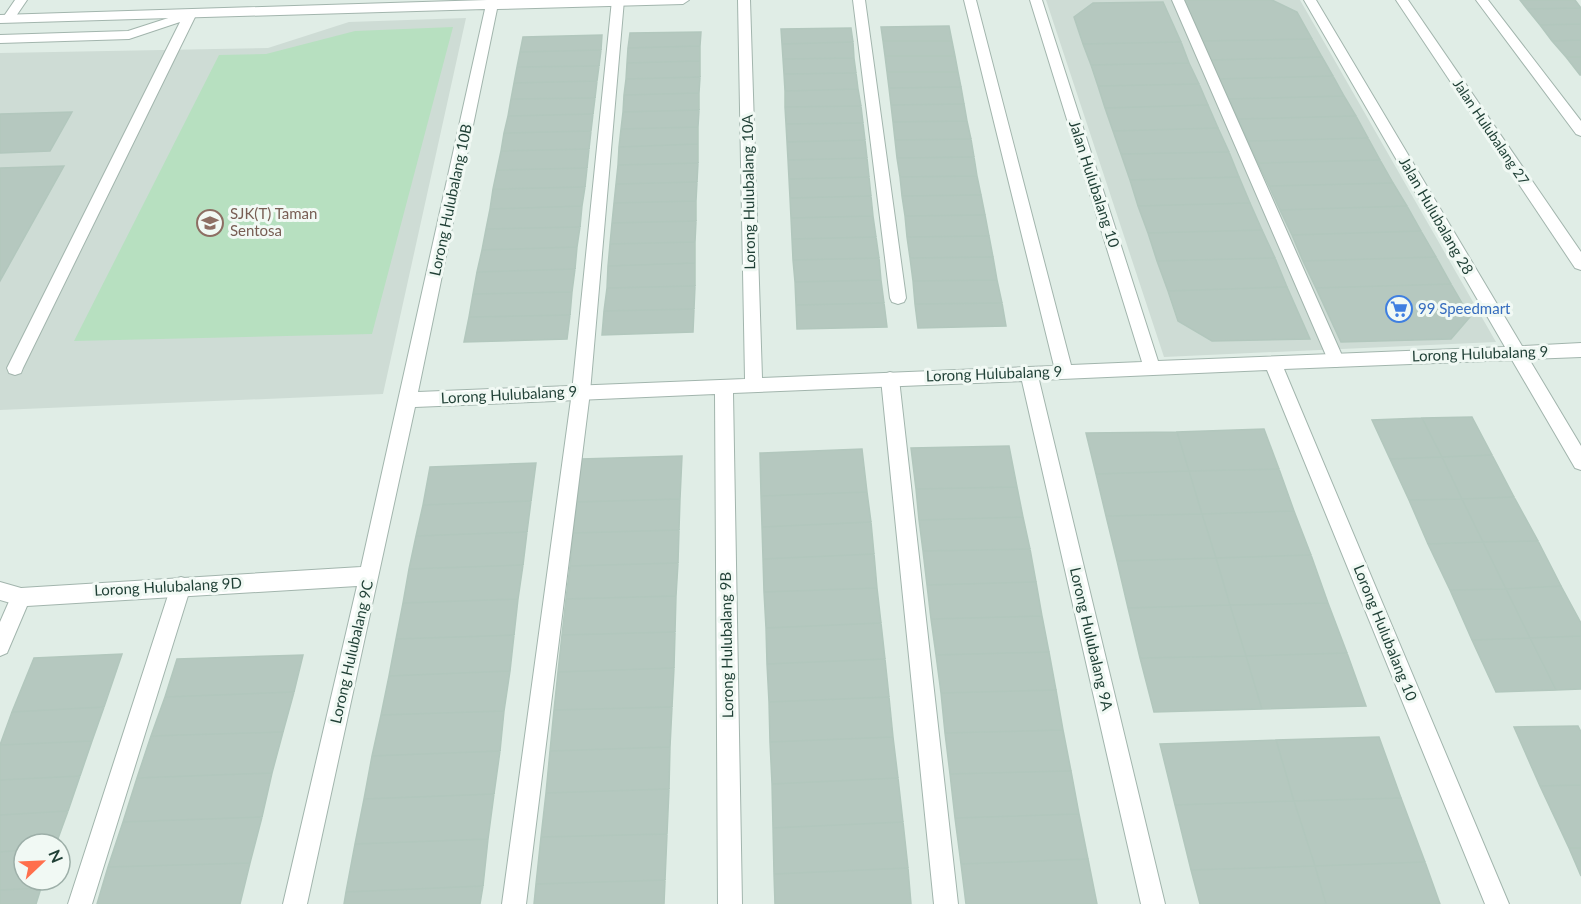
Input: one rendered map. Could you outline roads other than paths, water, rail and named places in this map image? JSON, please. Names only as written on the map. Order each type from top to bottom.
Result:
[{"type":"street","points":[[4,19],[21,0]]},
{"type":"street","points":[[249,13],[255,0]]},
{"type":"street","points":[[4,19],[249,13],[375,5],[683,0]]},
{"type":"street","name":"Lorong Hulubalang 10A","points":[[744,0],[754,385]]},
{"type":"street","points":[[859,0],[898,298]]},
{"type":"street","points":[[970,0],[1065,371]]},
{"type":"street","name":"Jalan Hulubalang 10","points":[[1036,0],[1152,368]]},
{"type":"street","points":[[1178,0],[1336,360]]},
{"type":"street","name":"Jalan Hulubalang 28","points":[[1310,0],[1581,462]]},
{"type":"street","name":"Jalan Hulubalang 27","points":[[1402,0],[1581,264]]},
{"type":"street","points":[[1482,0],[1581,131]]},
{"type":"street","points":[[514,904],[581,392],[618,1]]},
{"type":"street","name":"Lorong Hulubalang 10B","points":[[408,399],[493,3]]},
{"type":"street","points":[[0,39],[129,34],[190,15]]},
{"type":"street","points":[[15,368],[190,15]]},
{"type":"street","name":"Lorong Hulubalang 9","points":[[408,399],[1581,350]]},
{"type":"street","name":"Lorong Hulubalang 10","points":[[1273,363],[1497,904]]},
{"type":"street","name":"Lorong Hulubalang 9A","points":[[1029,373],[1153,904]]},
{"type":"street","points":[[890,379],[946,904]]},
{"type":"street","name":"Lorong Hulubalang 9B","points":[[724,386],[730,904]]},
{"type":"street","name":"Lorong Hulubalang 9C","points":[[295,904],[408,399]]},
{"type":"street","name":"Lorong Hulubalang 9D","points":[[0,591],[21,597],[368,576]]},
{"type":"street","points":[[80,904],[181,586]]},
{"type":"street","points":[[0,646],[21,597]]},
{"type":"place","name":"SJK(T) Taman Sentosa","points":[[210,223]]},
{"type":"place","name":"99 Speedmart","points":[[1399,309]]}]
